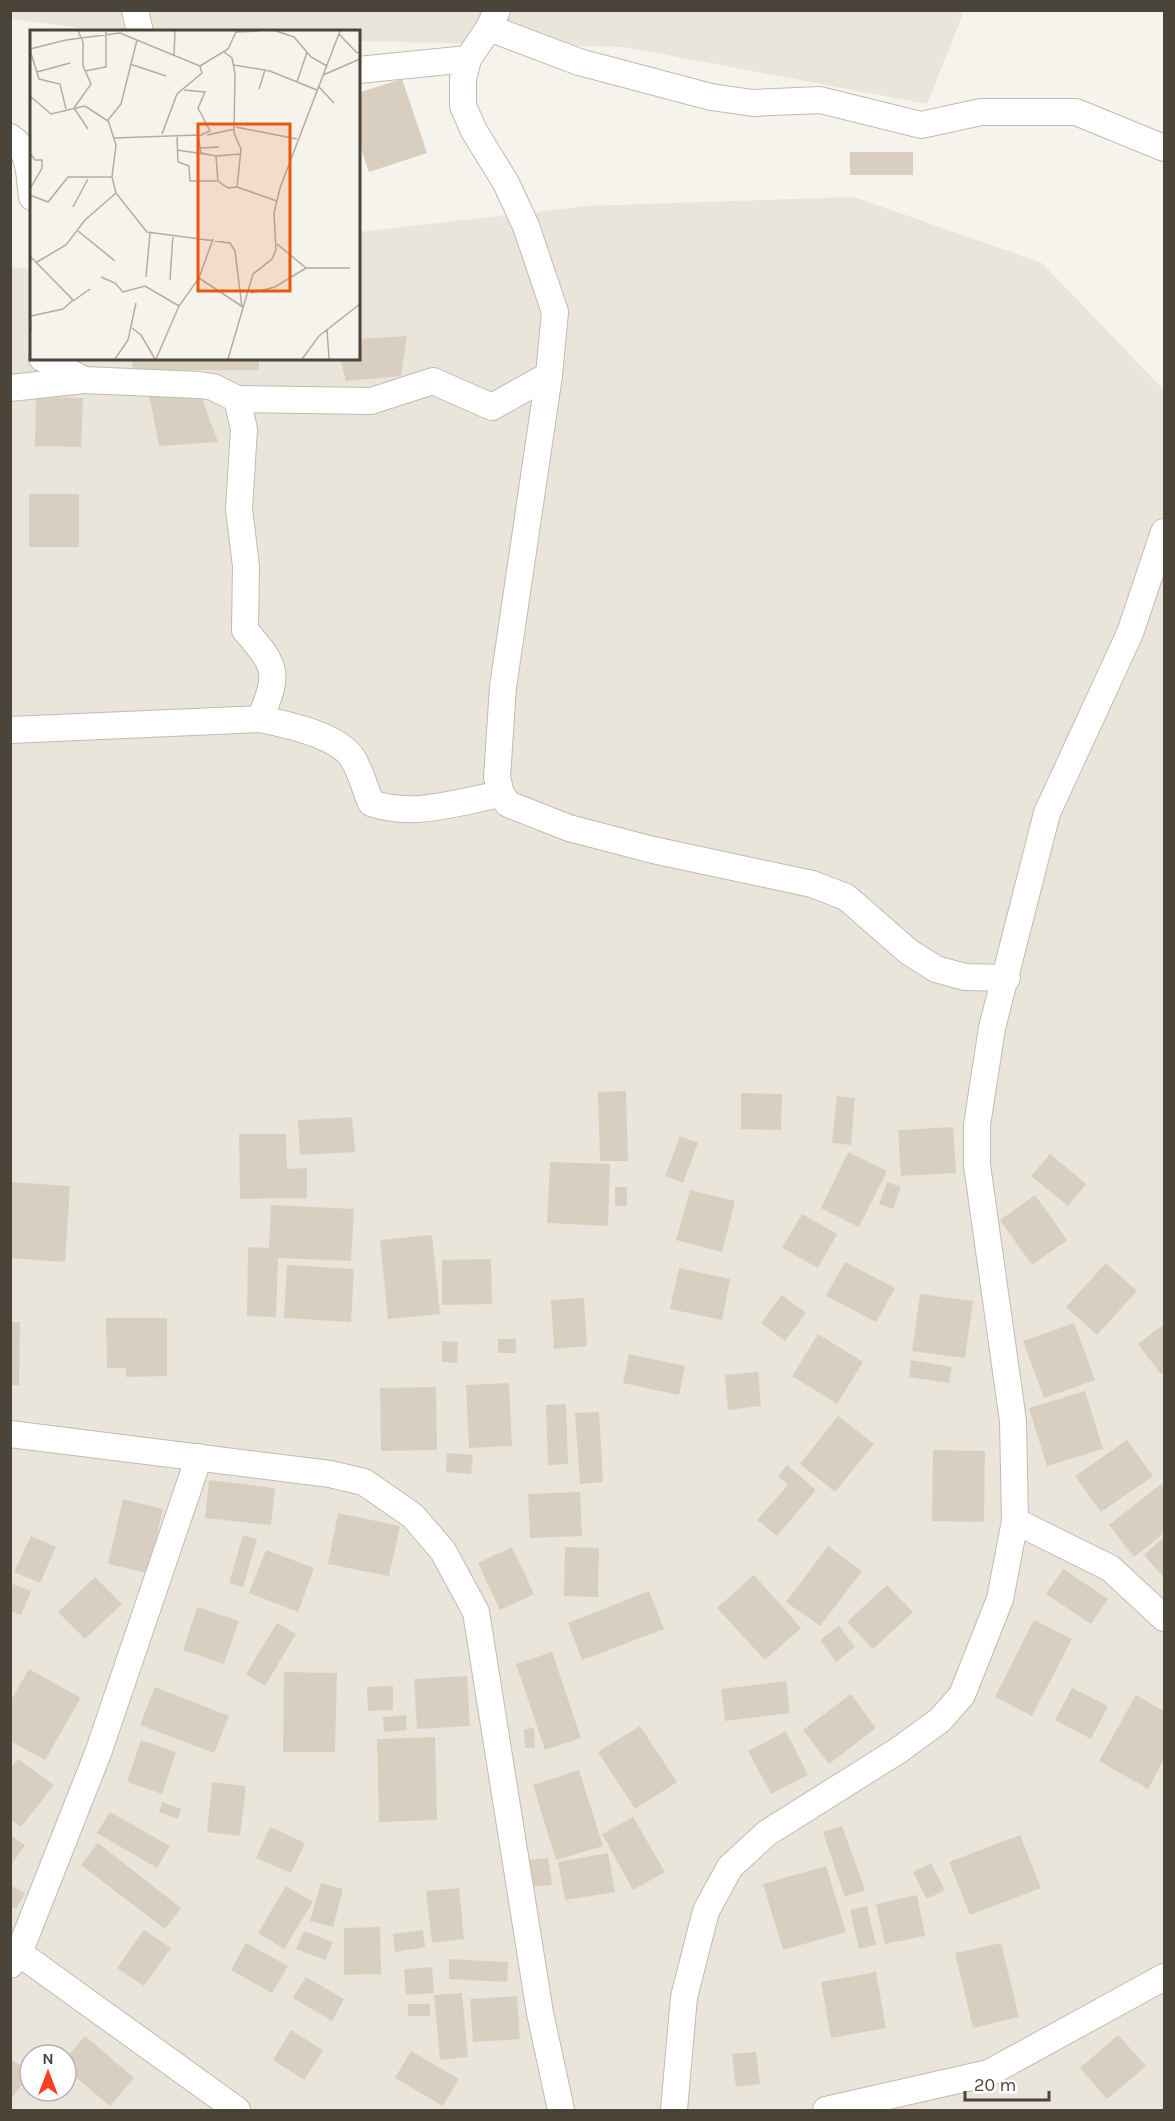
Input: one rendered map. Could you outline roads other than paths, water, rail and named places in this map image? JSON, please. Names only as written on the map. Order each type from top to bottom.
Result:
[{"type":"street","points":[[135,10],[140,30]]},
{"type":"street","points":[[1007,978],[965,977],[936,969],[909,952],[846,897],[812,884],[653,850],[569,828],[508,804],[501,794],[497,777],[503,687],[549,375],[555,312],[526,226],[506,183],[474,131],[463,106],[462,79],[468,58],[493,19],[579,62],[711,97],[753,103],[820,100],[921,125],[981,112],[1076,112],[1164,148]]},
{"type":"street","points":[[360,70],[468,58]]},
{"type":"street","points":[[21,142],[27,158],[30,181]]},
{"type":"street","points":[[46,360],[84,380]]},
{"type":"street","points":[[10,388],[84,380],[199,385],[213,387],[237,399],[371,401],[433,381],[492,407],[549,375]]},
{"type":"street","points":[[237,399],[244,429],[238,509],[246,566],[244,630],[269,658],[272,673],[272,690],[260,719]]},
{"type":"street","points":[[674,2110],[684,1997],[706,1911],[730,1867],[767,1833],[899,1750],[940,1720],[962,1695],[1000,1599],[1015,1521],[1013,1421],[977,1165],[977,1125],[990,1039],[1047,813],[1130,633],[1164,532]]},
{"type":"street","points":[[10,730],[260,719],[292,725],[343,747],[353,759],[371,803],[391,810],[411,811],[501,794]]},
{"type":"street","points":[[10,1434],[330,1474],[364,1482],[413,1516],[443,1551],[476,1612],[540,2013],[561,2110]]},
{"type":"street","points":[[199,1457],[98,1754],[15,1959],[237,2110]]},
{"type":"street","points":[[1015,1521],[1110,1568],[1164,1618]]},
{"type":"street","points":[[826,2110],[989,2073],[1164,1977]]}]
